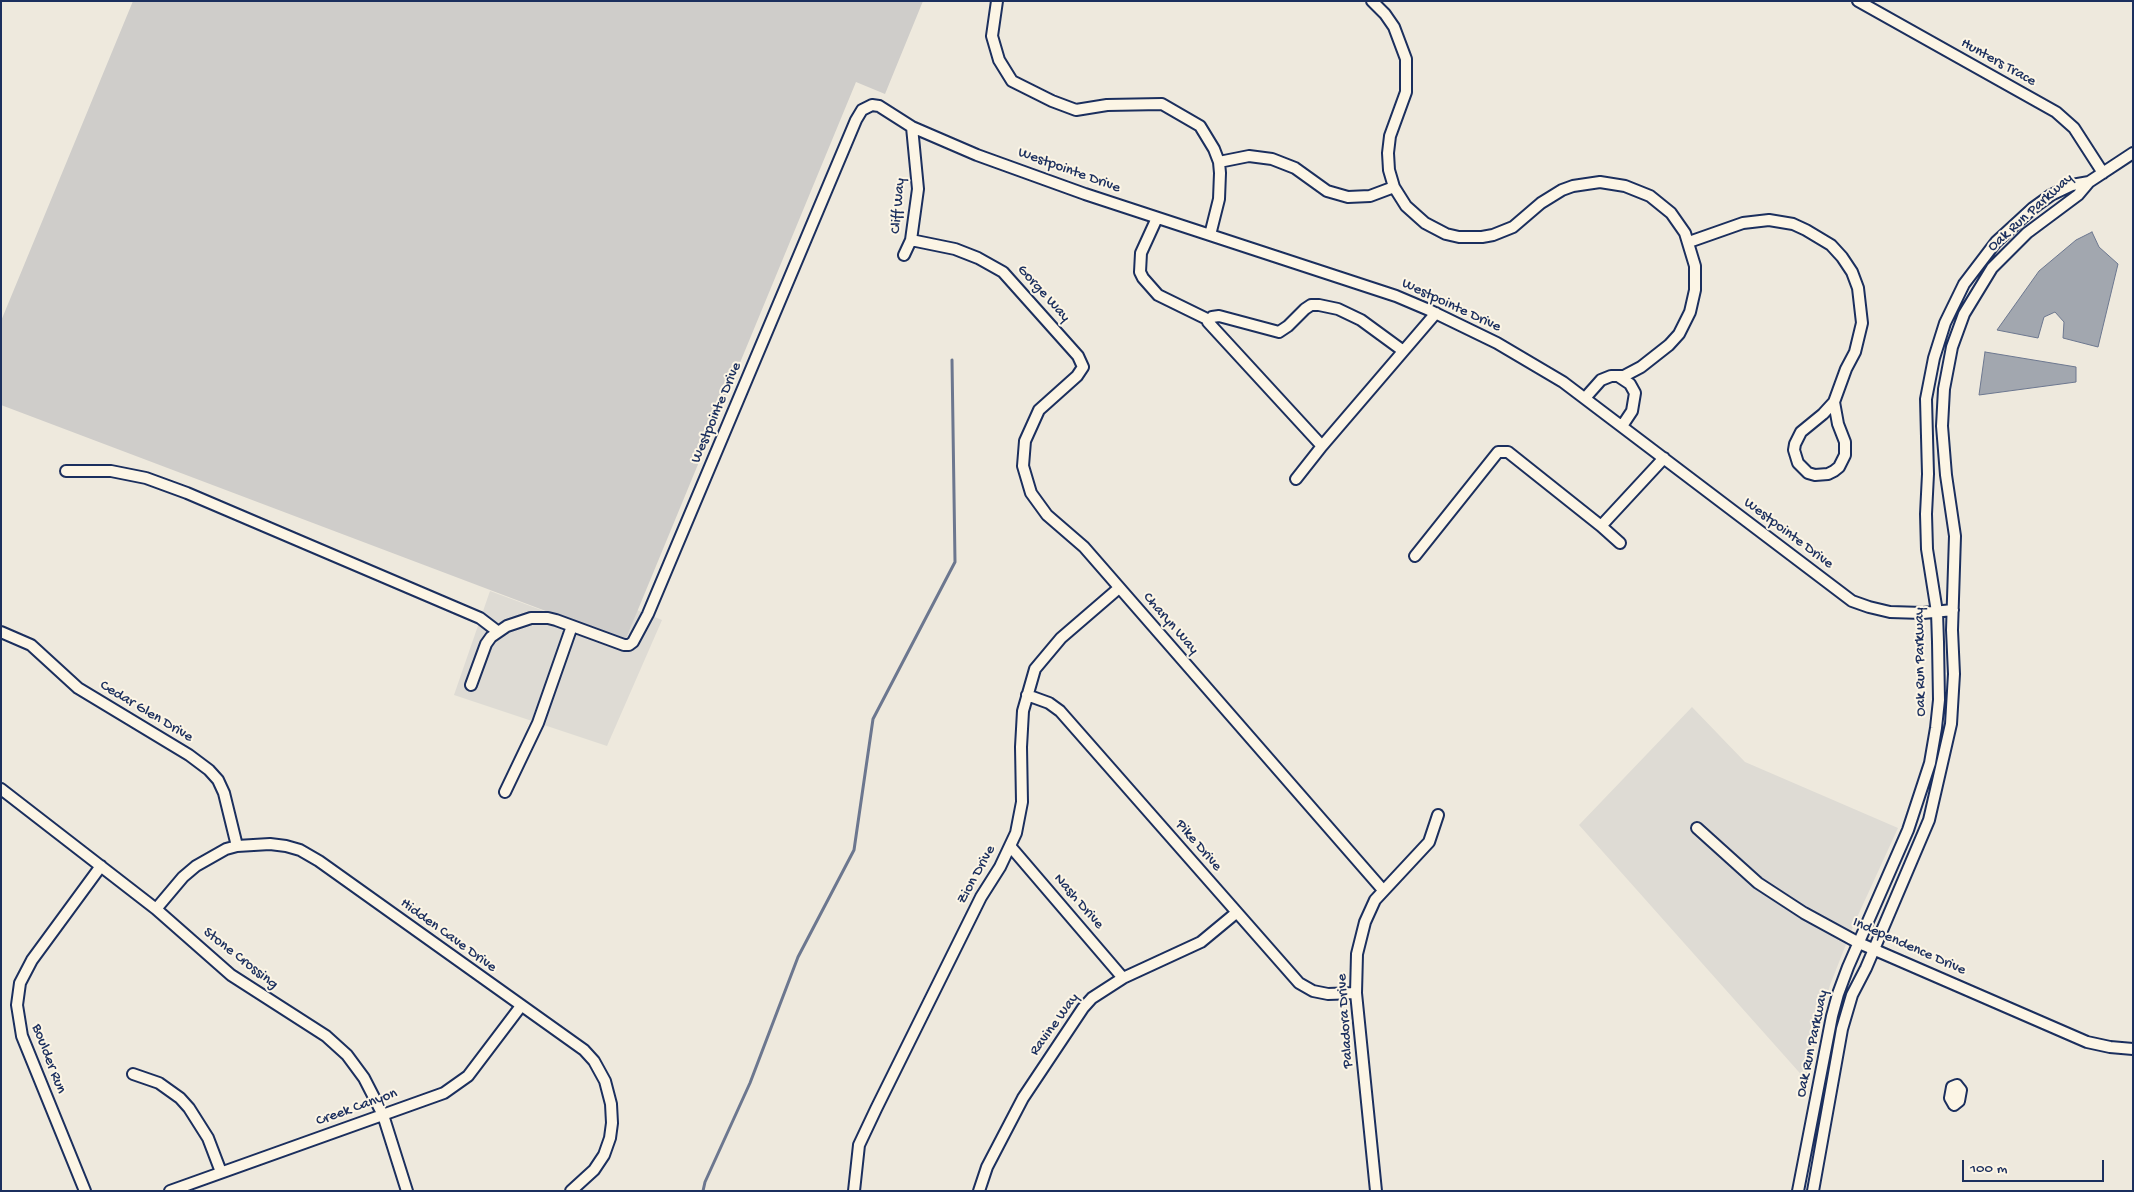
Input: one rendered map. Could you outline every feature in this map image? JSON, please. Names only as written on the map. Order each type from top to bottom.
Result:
[{"type":"street","points":[[997,1],[992,36],[999,60],[1012,80],[1052,101],[1076,110],[1107,105],[1162,104],[1200,126],[1219,162],[1220,188],[1210,235]]},
{"type":"street","points":[[1372,1],[1385,14],[1394,27],[1406,59],[1406,92],[1390,136],[1388,153],[1390,170],[1394,187],[1406,206],[1424,223],[1446,234],[1472,238],[1493,235],[1513,227],[1551,196],[1573,186],[1600,182],[1638,190],[1661,205],[1678,223],[1689,242],[1696,278],[1690,312],[1679,334],[1669,345],[1642,366],[1624,376],[1611,376],[1601,380],[1585,398]]},
{"type":"street","name":"Hunters Trace","points":[[1858,1],[2056,112],[2074,128],[2103,173]]},
{"type":"street","name":"Westpointe Drive","points":[[497,631],[520,621],[548,618],[624,645],[629,645],[633,642],[652,606],[859,115],[867,107],[876,105],[912,127],[976,155],[1157,218],[1396,296],[1436,313],[1497,343],[1563,382],[1852,600],[1869,607],[1890,612],[1953,610]]},
{"type":"street","name":"Cliff Way","points":[[904,255],[911,240],[918,189],[912,127]]},
{"type":"street","name":"Oak Run Parkway","points":[[1813,1191],[1842,1029],[1852,995],[1874,949],[1929,820],[1947,746],[1953,700],[1955,536],[1943,450],[1942,406],[1947,368],[1958,330],[1972,298],[1992,268],[2028,233],[2078,195],[2089,182],[2133,153]]},
{"type":"street","points":[[1219,162],[1249,156],[1272,159],[1295,168],[1327,191],[1348,198],[1370,196],[1394,187]]},
{"type":"street","name":"Oak Run Parkway","points":[[1798,1191],[1832,1016],[1848,966],[1908,830],[1930,763],[1938,700],[1937,612],[1928,558],[1926,530],[1928,474],[1926,406],[1928,379],[1945,323],[1964,284],[1975,267],[2013,224],[2033,208],[2072,185],[2089,182]]},
{"type":"street","points":[[1157,218],[1141,253],[1140,272],[1143,278],[1158,295],[1209,320]]},
{"type":"street","points":[[1689,242],[1743,223],[1769,220],[1793,224],[1812,233],[1831,245],[1842,257],[1852,272],[1858,288],[1862,323],[1855,352],[1846,369],[1834,402],[1819,418],[1801,432],[1795,444],[1794,450],[1798,463],[1814,475],[1828,474],[1834,471],[1843,461],[1845,455],[1845,442],[1838,424],[1834,402]]},
{"type":"street","name":"Gorge Way","points":[[911,240],[955,249],[978,258],[1003,272],[1078,356],[1083,367]]},
{"type":"street","points":[[1209,320],[1212,317],[1219,316],[1279,332],[1305,309],[1311,305],[1319,305],[1338,310],[1361,320],[1402,350]]},
{"type":"street","points":[[1296,479],[1402,350],[1436,313]]},
{"type":"street","points":[[1209,320],[1209,325],[1322,446]]},
{"type":"street","points":[[1622,426],[1634,405],[1635,393],[1633,382],[1642,366]]},
{"type":"street","name":"Charyn Way","points":[[1083,367],[1077,376],[1050,399],[1035,416],[1024,441],[1023,466],[1028,487],[1039,506],[1084,547],[1383,890]]},
{"type":"street","points":[[1618,376],[1633,388]]},
{"type":"street","points":[[1415,556],[1498,452],[1508,452],[1620,543]]},
{"type":"street","points":[[1601,526],[1664,458]]},
{"type":"street","points":[[66,472],[111,471],[146,478],[187,493],[480,618],[497,631],[486,644],[471,685]]},
{"type":"street","name":"Zion Drive","points":[[854,1191],[860,1145],[876,1109],[981,896],[1016,833],[1022,802],[1021,738],[1023,711],[1035,669],[1061,638],[1119,588]]},
{"type":"street","points":[[505,792],[538,723],[572,626]]},
{"type":"street","name":"Cedar Glen Drive","points":[[1,632],[31,645],[78,688],[189,755],[209,770],[218,780],[224,792],[237,846]]},
{"type":"street","name":"Pike Drive","points":[[1027,695],[1060,710],[1299,983],[1313,991],[1328,994],[1356,993]]},
{"type":"street","name":"Stone Crossing","points":[[1,790],[156,909],[231,975],[326,1036],[340,1049],[355,1064],[383,1115],[406,1191]]},
{"type":"street","name":"Paladora Drive","points":[[1376,1191],[1356,993],[1357,954],[1360,938],[1370,911],[1383,890],[1429,842],[1438,815]]},
{"type":"street","name":"Independence Drive","points":[[1697,828],[1758,883],[1810,916],[1859,943],[2087,1042],[2133,1049]]},
{"type":"street","name":"Hidden Cave Drive","points":[[156,909],[196,866],[226,849],[263,844],[286,846],[300,850],[318,861],[584,1050],[594,1062],[605,1081],[611,1104],[612,1123],[610,1138],[604,1155],[594,1170],[571,1191]]},
{"type":"street","name":"Nash Drive","points":[[1010,846],[1123,978]]},
{"type":"street","name":"Boulder Run","points":[[85,1191],[22,1036],[16,1005],[20,983],[26,970],[101,866]]},
{"type":"street","name":"Ravine Way","points":[[979,1191],[987,1167],[1023,1098],[1077,1016],[1092,998],[1123,978],[1201,942],[1236,913]]},
{"type":"street","name":"Creek Canyon","points":[[170,1191],[444,1093],[458,1085],[468,1076],[521,1006]]},
{"type":"street","points":[[133,1074],[159,1083],[180,1098],[189,1108],[208,1138],[221,1172]]},
{"type":"shaded area","points":[[133,1],[923,1],[885,94],[856,82],[625,641],[1,405],[1,321]]},
{"type":"shaded area","points":[[2092,232],[2099,247],[2118,264],[2098,347],[2063,338],[2064,322],[2055,312],[2044,317],[2038,338],[1997,330],[2039,271],[2076,240]]},
{"type":"shaded area","points":[[1985,352],[2076,367],[2076,382],[1979,395]]},
{"type":"shaded area","points":[[490,591],[625,641],[637,610],[662,620],[607,746],[454,695]]},
{"type":"shaded area","points":[[1692,707],[1745,762],[1898,828],[1854,924],[1830,985],[1806,1080],[1579,825]]},
{"type":"waterway","points":[[703,1191],[705,1182],[750,1083],[798,957],[854,850],[873,719],[955,562],[952,360]]}]
